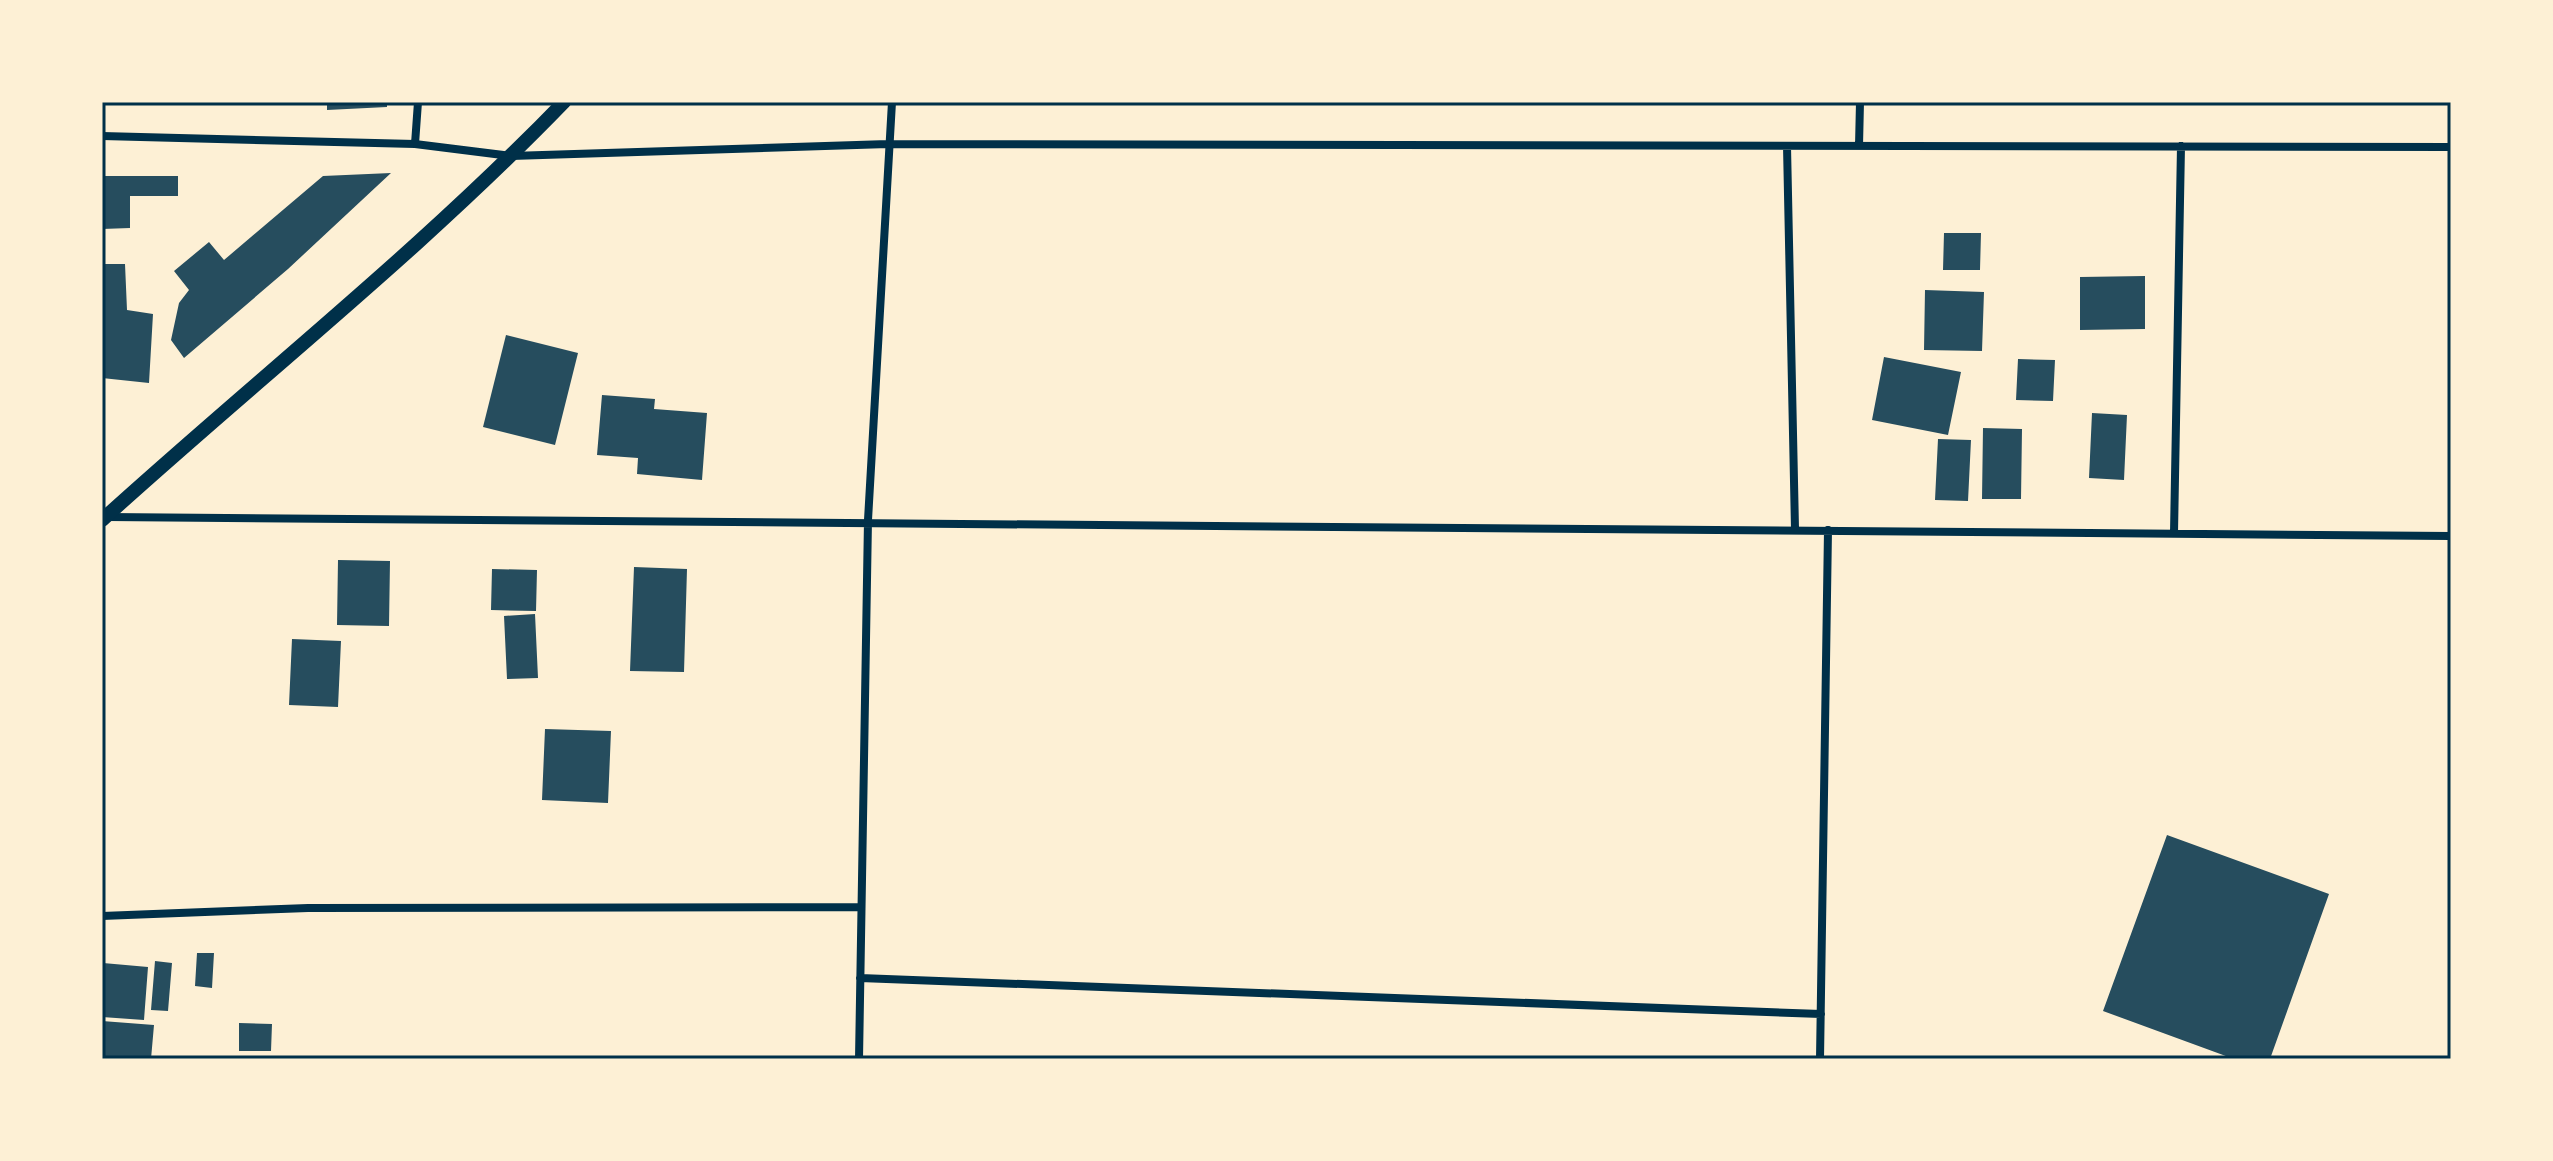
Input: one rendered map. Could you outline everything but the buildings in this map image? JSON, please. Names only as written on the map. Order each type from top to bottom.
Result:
[{"type":"street","points":[[415,144],[418,102]]},
{"type":"street","points":[[103,518],[377,282],[564,102]]},
{"type":"street","points":[[859,1059],[859,907],[868,520],[892,102]]},
{"type":"street","points":[[1859,146],[1860,102]]},
{"type":"street","points":[[102,136],[415,144],[511,156],[888,144],[2451,147]]},
{"type":"street","points":[[1787,146],[1795,529]]},
{"type":"street","points":[[2174,533],[2181,146]]},
{"type":"street","points":[[103,518],[868,520],[2451,536]]},
{"type":"street","points":[[1820,1059],[1828,530]]},
{"type":"street","points":[[102,916],[323,908],[859,907]]},
{"type":"street","points":[[860,978],[1821,1014]]}]
